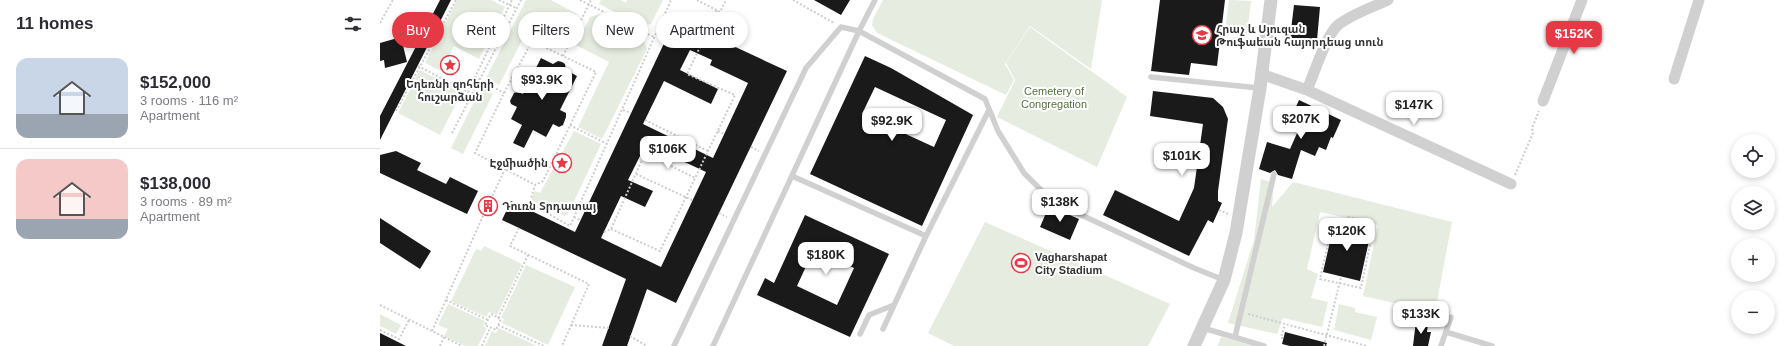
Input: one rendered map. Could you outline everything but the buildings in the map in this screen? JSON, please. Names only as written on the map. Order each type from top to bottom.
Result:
[{"type":"street","points":[[1194,346],[1224,280],[1236,233],[1260,88],[1271,0]]},
{"type":"street","points":[[1307,90],[1330,36],[1336,26],[1349,18],[1388,0]]},
{"type":"street","points":[[1543,101],[1582,0]]},
{"type":"street","points":[[1674,79],[1699,0]]},
{"type":"street","points":[[1262,74],[1307,90],[1511,184]]},
{"type":"lane","points":[[713,346],[859,31],[875,0]]},
{"type":"lane","points":[[674,346],[806,68],[841,27],[859,31],[985,100],[998,131],[1024,173],[1046,196],[1056,203],[1180,262],[1224,280]]},
{"type":"lane","points":[[1151,77],[1260,88]]},
{"type":"lane","points":[[883,329],[926,236],[989,110]]},
{"type":"lane","points":[[1235,337],[1274,174]]},
{"type":"lane","points":[[792,176],[926,236]]},
{"type":"lane","points":[[860,334],[869,315],[894,305]]},
{"type":"lane","points":[[1441,346],[1451,317]]},
{"type":"lane","points":[[1203,328],[1260,346]]},
{"type":"lane","points":[[1446,332],[1492,346]]},
{"type":"path","points":[[380,23],[393,0]]},
{"type":"path","points":[[396,111],[418,66],[456,0]]},
{"type":"path","points":[[499,0],[517,8]]},
{"type":"path","points":[[418,66],[468,92],[512,0]]},
{"type":"path","points":[[452,133],[521,0]]},
{"type":"path","points":[[580,0],[655,37]]},
{"type":"path","points":[[562,57],[591,0]]},
{"type":"path","points":[[529,203],[570,226],[671,0]]},
{"type":"path","points":[[697,0],[720,12],[726,0]]},
{"type":"path","points":[[793,0],[841,27]]},
{"type":"path","points":[[528,209],[535,185],[542,181],[596,72],[562,57],[532,41],[504,93],[475,153],[535,185]]},
{"type":"path","points":[[611,228],[660,251],[735,95],[688,74],[700,48]]},
{"type":"path","points":[[475,77],[504,93]]},
{"type":"path","points":[[1511,184],[1533,133],[1532,128],[1543,101]]},
{"type":"path","points":[[623,110],[631,114]]},
{"type":"path","points":[[645,120],[708,151]]},
{"type":"path","points":[[570,125],[607,144]]},
{"type":"path","points":[[718,131],[724,134]]},
{"type":"path","points":[[604,232],[611,228],[645,153],[695,178]]},
{"type":"path","points":[[489,203],[505,169]]},
{"type":"path","points":[[636,174],[692,200]]},
{"type":"path","points":[[432,331],[486,209]]},
{"type":"path","points":[[1219,210],[1229,214]]},
{"type":"path","points":[[574,217],[580,220]]},
{"type":"path","points":[[1346,225],[1348,217],[1358,219],[1357,227]]},
{"type":"path","points":[[1333,222],[1357,227],[1373,230],[1364,267],[1361,288],[1320,279],[1333,222]]},
{"type":"path","points":[[519,228],[510,246],[589,284],[562,346]]},
{"type":"path","points":[[1325,258],[1327,254]]},
{"type":"path","points":[[498,318],[528,255]]},
{"type":"path","points":[[1324,346],[1341,277]]},
{"type":"path","points":[[446,300],[488,320]]},
{"type":"path","points":[[380,305],[462,346]]},
{"type":"path","points":[[1241,312],[1367,346]]},
{"type":"path","points":[[491,314],[501,319],[496,330],[486,325],[488,320],[491,314]]},
{"type":"path","points":[[380,330],[399,339],[409,320]]},
{"type":"path","points":[[1283,338],[1281,338],[1286,324]]},
{"type":"path","points":[[498,325],[544,346]]},
{"type":"path","points":[[571,325],[608,328]]},
{"type":"path","points":[[482,346],[490,328]]},
{"type":"path","points":[[630,336],[647,346]]},
{"type":"path","points":[[440,346],[444,337]]},
{"type":"green space","points":[[457,0],[491,0],[505,7],[502,12],[452,12],[453,48],[441,71],[425,63],[433,48],[444,48],[444,26]]},
{"type":"green space","points":[[526,0],[551,0],[573,12],[520,12]]},
{"type":"green space","points":[[601,0],[621,0],[626,3],[627,0],[663,0],[651,24],[648,25],[648,12],[615,12],[599,4]]},
{"type":"green space","points":[[883,0],[1102,0],[1091,69],[1030,26],[1005,64],[1014,80],[1006,95],[877,33],[872,25],[873,19]]},
{"type":"green space","points":[[1229,0],[1251,1],[1247,34],[1225,32]]},
{"type":"green space","points":[[518,16],[518,48],[499,85],[486,78],[501,48],[510,48],[510,31]]},
{"type":"green space","points":[[592,16],[592,48],[647,49],[602,139],[578,127],[609,62],[582,48],[584,48],[584,29],[590,17]]},
{"type":"green space","name":"Cemetery of Congregation","points":[[1030,27],[1127,97],[1097,167],[997,117],[1015,80],[1006,63]]},
{"type":"green space","points":[[458,48],[484,48],[479,59]]},
{"type":"green space","points":[[420,70],[462,92],[440,135],[398,113]]},
{"type":"green space","points":[[481,88],[493,94],[463,154],[451,148]]},
{"type":"green space","points":[[574,131],[601,144],[568,214],[564,216],[531,200],[535,191],[540,193]]},
{"type":"green space","points":[[1261,179],[1274,183],[1272,207],[1293,182],[1452,222],[1435,312],[1363,296],[1378,225],[1320,212],[1307,269],[1318,274],[1311,298],[1328,302],[1322,327],[1283,318],[1277,334],[1228,323],[1254,240]]},
{"type":"green space","name":"Vagharshapat City Stadium","points":[[985,222],[1170,304],[1148,346],[954,346],[928,333]]},
{"type":"green space","points":[[484,246],[522,264],[497,315],[489,312],[486,317],[451,301],[476,249],[481,251]]},
{"type":"green space","points":[[526,265],[575,287],[548,345],[502,323],[504,319],[501,318]]},
{"type":"green space","points":[[448,304],[485,321],[483,326],[487,328],[478,346],[465,346],[444,336],[448,329],[438,325]]},
{"type":"green space","points":[[1339,304],[1355,308],[1355,312],[1377,317],[1371,340],[1334,330]]},
{"type":"green space","points":[[380,314],[401,325],[396,334],[380,326]]},
{"type":"green space","points":[[499,328],[537,346],[485,346],[492,331],[496,333]]},
{"type":"green space","points":[[1221,337],[1257,346],[1218,346]]},
{"type":"place","name":"Հրաչ և Սյուզան Թուֆաեան հայորդեաց տուն","points":[[1202,35]]},
{"type":"place","name":"Եղեռնի զոհերի հուշարձան","points":[[450,65]]},
{"type":"place","name":"Էջմիածին","points":[[562,163]]},
{"type":"place","name":"Դուռն Տրդատայ","points":[[488,206]]},
{"type":"place","name":"Vagharshapat City Stadium","points":[[1021,263]]}]
